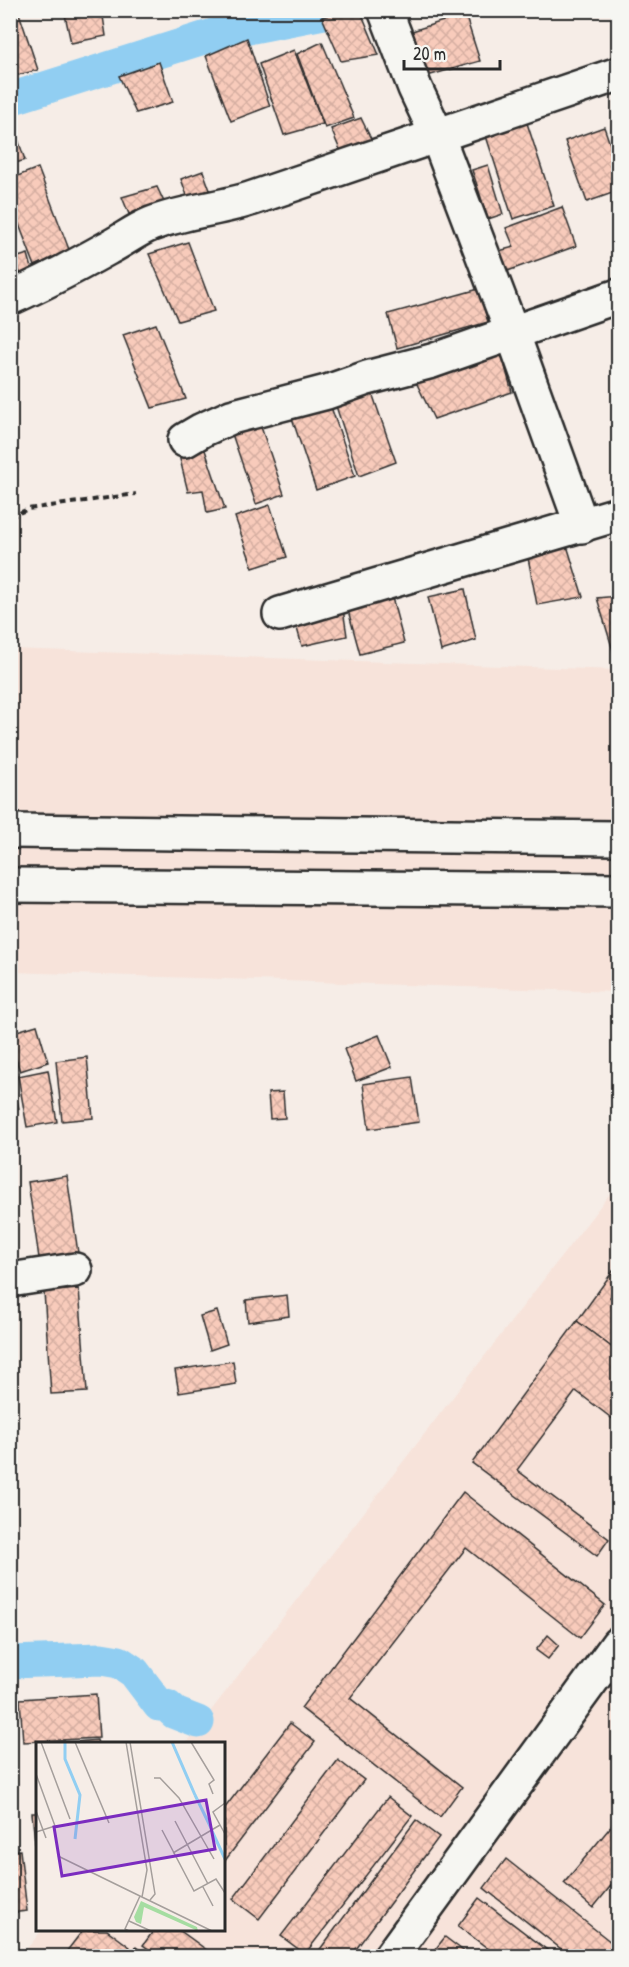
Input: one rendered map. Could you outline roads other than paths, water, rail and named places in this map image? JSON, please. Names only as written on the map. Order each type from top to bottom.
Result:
[{"type":"street","points":[[385,10],[415,88],[437,135],[512,332],[582,526]]},
{"type":"street","points":[[10,298],[39,285],[151,224],[250,199],[618,74]]},
{"type":"street","points":[[185,440],[231,417],[432,361],[618,296]]},
{"type":"street","points":[[280,614],[618,514]]},
{"type":"street","points":[[10,831],[618,838]]},
{"type":"street","points":[[10,885],[618,890]]},
{"type":"street","points":[[10,1280],[75,1270]]},
{"type":"street","points":[[391,1956],[618,1644]]},
{"type":"waterway","points":[[10,99],[213,35],[339,10]]},
{"type":"waterway","points":[[10,1662],[101,1659],[119,1662],[134,1672],[159,1705],[167,1706],[175,1713],[198,1722]]}]
